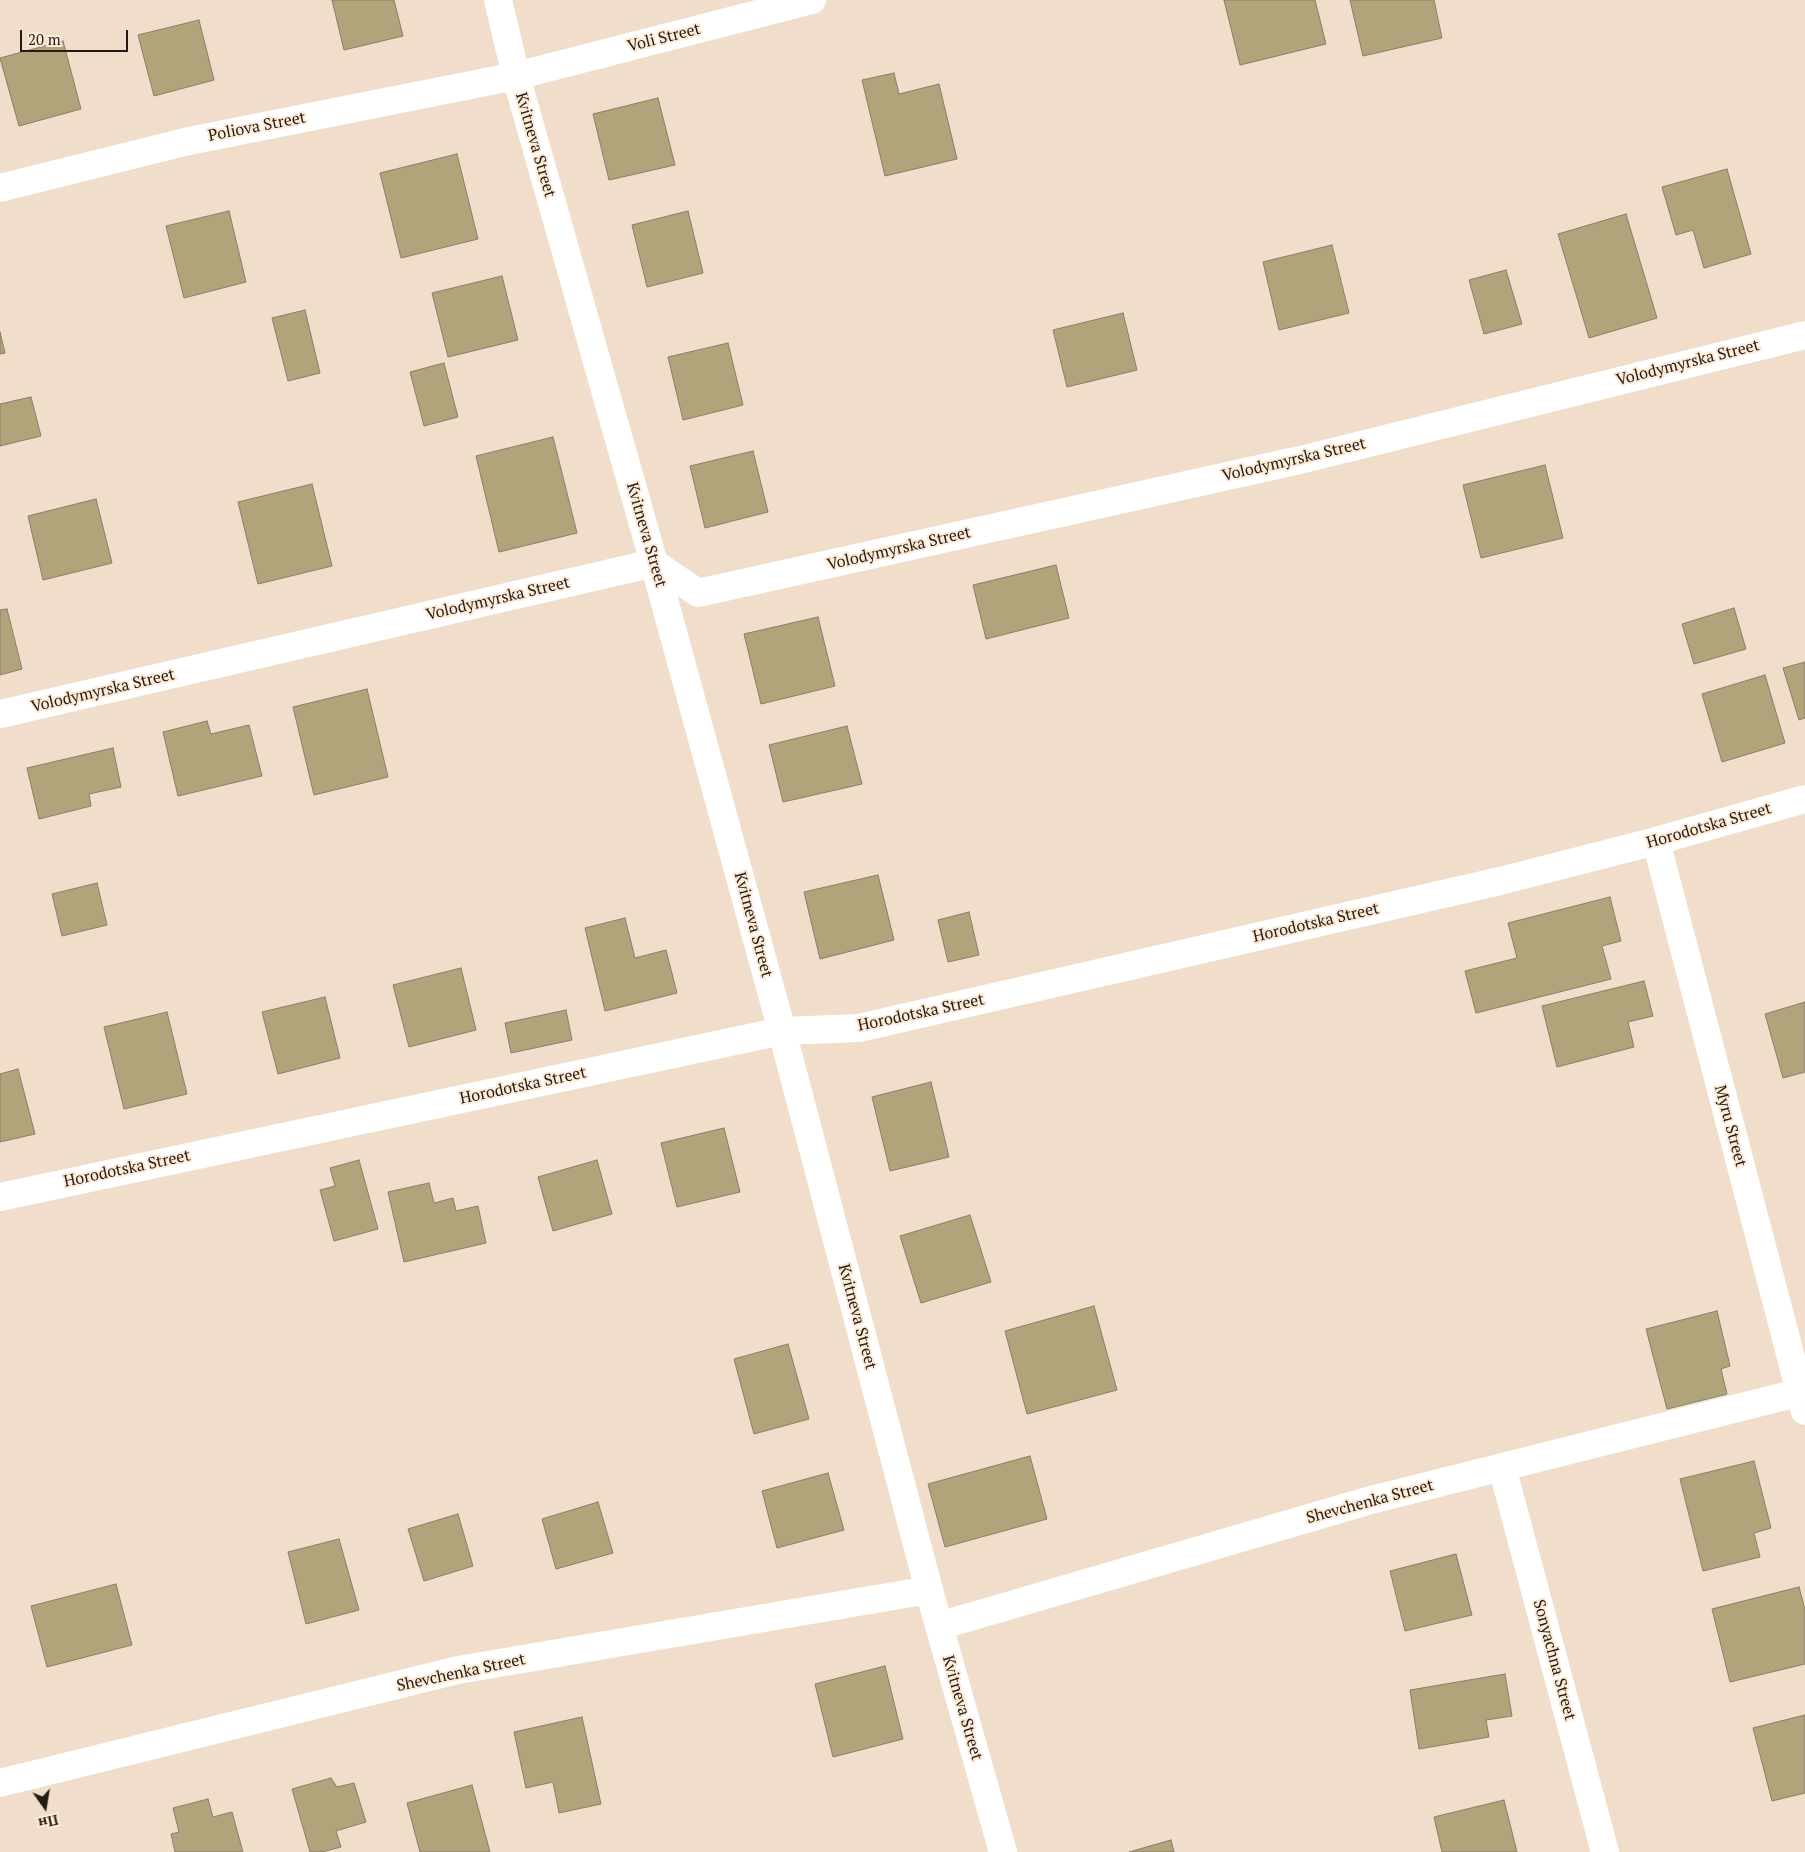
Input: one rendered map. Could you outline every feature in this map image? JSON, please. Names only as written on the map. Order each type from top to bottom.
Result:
[{"type":"street","name":"Kvitneva Street","points":[[498,0],[516,76],[654,563],[782,1031],[928,1590],[1003,1852]]},
{"type":"street","name":"Voli Street","points":[[516,76],[812,0]]},
{"type":"street","name":"Poliova Street","points":[[0,188],[189,141],[516,76]]},
{"type":"street","name":"Volodymyrska Street","points":[[0,714],[654,563],[698,594],[1300,460],[1805,335]]},
{"type":"street","name":"Horodotska Street","points":[[0,1197],[782,1031],[859,1028],[1500,881],[1656,841],[1805,799]]},
{"type":"street","name":"Myru Street","points":[[1656,841],[1803,1398]]},
{"type":"street","name":"Shevchenka Street","points":[[939,1626],[1371,1500],[1502,1467],[1803,1398]]},
{"type":"street","name":"Sonyachna Street","points":[[1502,1467],[1605,1852]]},
{"type":"street","name":"Shevchenka Street","points":[[0,1783],[458,1670],[928,1590]]},
{"type":"building","points":[[332,0],[394,0],[403,36],[344,50]]},
{"type":"building","points":[[1224,0],[1315,0],[1326,44],[1240,65]]},
{"type":"building","points":[[1350,0],[1434,0],[1442,38],[1363,56]]},
{"type":"building","points":[[199,20],[214,80],[154,96],[138,35]]},
{"type":"building","points":[[63,41],[81,109],[19,126],[0,58]]},
{"type":"building","points":[[894,73],[899,94],[939,84],[957,159],[885,176],[862,80]]},
{"type":"building","points":[[658,98],[675,165],[609,180],[593,114]]},
{"type":"building","points":[[457,154],[478,239],[401,258],[380,173]]},
{"type":"building","points":[[1727,169],[1751,254],[1704,268],[1693,230],[1676,235],[1662,187]]},
{"type":"building","points":[[229,211],[246,282],[184,298],[166,226]]},
{"type":"building","points":[[688,211],[703,273],[647,287],[632,225]]},
{"type":"building","points":[[1626,214],[1657,318],[1589,338],[1558,234]]},
{"type":"building","points":[[1332,245],[1349,313],[1279,330],[1263,262]]},
{"type":"building","points":[[1506,270],[1522,324],[1484,334],[1469,280]]},
{"type":"building","points":[[502,276],[518,340],[448,357],[432,293]]},
{"type":"building","points":[[305,310],[320,373],[288,381],[272,318]]},
{"type":"building","points":[[1123,313],[1137,370],[1067,387],[1053,330]]},
{"type":"building","points":[[0,332],[5,353],[0,354]]},
{"type":"building","points":[[728,343],[743,405],[683,420],[668,357]]},
{"type":"building","points":[[444,363],[458,417],[424,426],[410,372]]},
{"type":"building","points":[[31,397],[41,436],[0,446],[0,404]]},
{"type":"building","points":[[553,437],[577,533],[499,552],[476,456]]},
{"type":"building","points":[[753,451],[768,512],[705,528],[690,466]]},
{"type":"building","points":[[1545,465],[1563,538],[1481,558],[1463,485]]},
{"type":"building","points":[[312,484],[332,566],[258,584],[238,502]]},
{"type":"building","points":[[96,499],[112,563],[43,580],[28,516]]},
{"type":"building","points":[[1056,565],[1069,618],[986,639],[973,585]]},
{"type":"building","points":[[1734,608],[1746,649],[1694,664],[1682,624]]},
{"type":"building","points":[[7,609],[22,669],[0,675],[0,610]]},
{"type":"building","points":[[818,617],[835,686],[761,704],[744,634]]},
{"type":"building","points":[[1805,662],[1805,718],[1799,720],[1783,668]]},
{"type":"building","points":[[1765,675],[1785,743],[1722,762],[1702,694]]},
{"type":"building","points":[[367,689],[388,777],[314,795],[293,707]]},
{"type":"building","points":[[207,721],[211,734],[249,725],[262,776],[178,796],[163,732]]},
{"type":"building","points":[[847,726],[862,784],[783,802],[769,745]]},
{"type":"building","points":[[113,748],[121,787],[89,794],[91,806],[39,819],[27,768]]},
{"type":"building","points":[[878,875],[894,940],[820,959],[804,892]]},
{"type":"building","points":[[97,883],[107,925],[62,936],[52,894]]},
{"type":"building","points":[[1610,897],[1621,941],[1602,946],[1611,979],[1476,1013],[1465,971],[1517,958],[1508,923]]},
{"type":"building","points":[[969,912],[979,955],[948,962],[938,920]]},
{"type":"building","points":[[625,918],[635,958],[666,950],[677,993],[605,1011],[585,928]]},
{"type":"building","points":[[461,968],[476,1030],[409,1047],[393,985]]},
{"type":"building","points":[[1644,981],[1653,1016],[1628,1022],[1634,1047],[1557,1067],[1542,1006]]},
{"type":"building","points":[[325,997],[340,1058],[278,1074],[262,1012]]},
{"type":"building","points":[[1805,1002],[1805,1072],[1783,1078],[1765,1014]]},
{"type":"building","points":[[566,1010],[572,1040],[511,1053],[505,1023]]},
{"type":"building","points":[[167,1012],[187,1094],[124,1109],[104,1027]]},
{"type":"building","points":[[18,1069],[35,1134],[0,1142],[0,1074]]},
{"type":"building","points":[[931,1082],[949,1157],[890,1171],[872,1097]]},
{"type":"building","points":[[724,1128],[740,1192],[677,1207],[661,1143]]},
{"type":"building","points":[[359,1160],[378,1229],[334,1241],[320,1190],[335,1186],[330,1168]]},
{"type":"building","points":[[597,1160],[612,1214],[553,1231],[538,1177]]},
{"type":"building","points":[[429,1183],[434,1203],[453,1198],[456,1211],[478,1206],[486,1243],[404,1262],[388,1192]]},
{"type":"building","points":[[970,1215],[991,1282],[921,1303],[900,1236]]},
{"type":"building","points":[[1094,1306],[1117,1390],[1027,1414],[1005,1331]]},
{"type":"building","points":[[1717,1311],[1730,1366],[1721,1369],[1727,1394],[1667,1409],[1646,1329]]},
{"type":"building","points":[[788,1344],[809,1419],[754,1434],[734,1359]]},
{"type":"building","points":[[1030,1456],[1047,1519],[945,1547],[928,1484]]},
{"type":"building","points":[[1754,1461],[1771,1528],[1754,1533],[1760,1557],[1703,1571],[1680,1479]]},
{"type":"building","points":[[828,1473],[844,1530],[777,1548],[762,1491]]},
{"type":"building","points":[[598,1502],[613,1553],[556,1569],[542,1519]]},
{"type":"building","points":[[458,1514],[473,1566],[424,1581],[408,1529]]},
{"type":"building","points":[[339,1539],[359,1610],[306,1624],[288,1552]]},
{"type":"building","points":[[1456,1554],[1472,1615],[1405,1631],[1390,1571]]},
{"type":"building","points":[[116,1584],[132,1645],[47,1667],[31,1606]]},
{"type":"building","points":[[1799,1587],[1805,1610],[1805,1664],[1730,1682],[1712,1609]]},
{"type":"building","points":[[885,1666],[903,1739],[833,1757],[815,1684]]},
{"type":"building","points":[[1505,1674],[1512,1716],[1486,1720],[1489,1737],[1419,1749],[1410,1690]]},
{"type":"building","points":[[1805,1715],[1805,1793],[1772,1801],[1753,1728]]},
{"type":"building","points":[[582,1717],[601,1804],[559,1813],[553,1782],[526,1788],[514,1732]]},
{"type":"building","points":[[331,1778],[337,1787],[354,1783],[366,1822],[336,1831],[341,1847],[322,1852],[310,1852],[292,1789]]},
{"type":"building","points":[[472,1785],[490,1852],[420,1852],[407,1803]]},
{"type":"building","points":[[208,1799],[213,1817],[232,1812],[243,1852],[175,1852],[171,1834],[179,1832],[173,1808]]},
{"type":"building","points":[[1504,1800],[1517,1852],[1442,1852],[1434,1817]]},
{"type":"building","points":[[1171,1840],[1174,1852],[1129,1852]]}]
